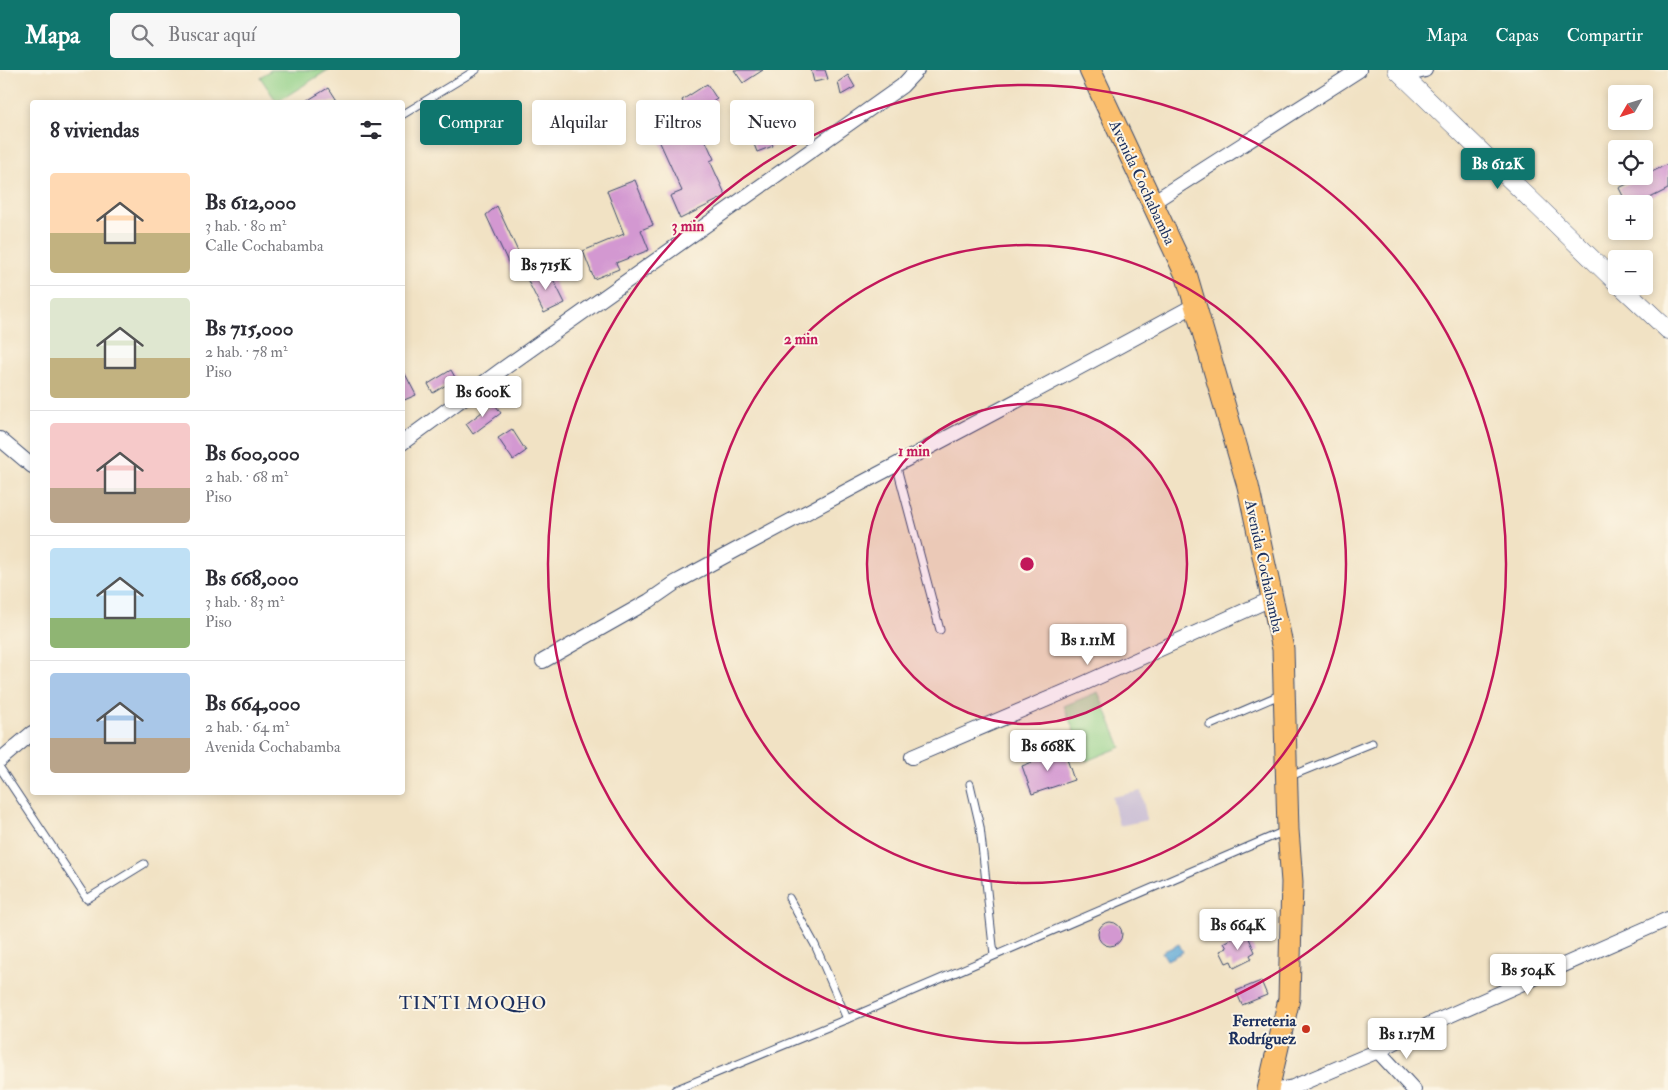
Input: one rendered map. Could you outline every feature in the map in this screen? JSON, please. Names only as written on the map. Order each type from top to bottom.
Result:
[{"type":"main road","name":"Avenida Cochabamba","points":[[1090,70],[1153,202],[1186,277],[1248,486],[1283,649],[1288,830],[1292,882],[1289,999],[1268,1090]]},
{"type":"street","points":[[405,441],[500,371],[902,86],[917,70]]},
{"type":"street","points":[[1153,202],[1359,70]]},
{"type":"street","points":[[1400,73],[1425,70]]},
{"type":"street","points":[[1400,73],[1608,274]]},
{"type":"street","points":[[1631,295],[1668,330]]},
{"type":"street","points":[[543,661],[649,601],[675,583],[896,464],[1028,396],[1195,305]]},
{"type":"street","points":[[0,439],[30,464]]},
{"type":"street","points":[[912,756],[1076,687],[1273,598]]},
{"type":"street","points":[[0,760],[30,735]]},
{"type":"street","points":[[1278,1090],[1293,1087],[1378,1051],[1430,1024],[1668,919]]},
{"type":"street","points":[[1378,1051],[1414,1090]]},
{"type":"lane","points":[[405,113],[476,70]]},
{"type":"lane","points":[[896,464],[940,630]]},
{"type":"lane","points":[[1210,725],[1284,693]]},
{"type":"lane","points":[[1288,777],[1372,743]]},
{"type":"lane","points":[[0,768],[87,899],[144,864]]},
{"type":"lane","points":[[970,784],[980,826],[994,955]]},
{"type":"lane","points":[[676,1090],[847,1019],[1288,830]]},
{"type":"lane","points":[[789,898],[815,945],[847,1019]]},
{"type":"shaded area","points":[[1141,791],[1147,820],[1119,826],[1112,797]]},
{"type":"green space","points":[[271,70],[328,70],[280,100],[276,100],[260,77]]},
{"type":"green space","points":[[1098,692],[1121,747],[1086,761],[1064,706]]},
{"type":"water","points":[[1179,944],[1183,952],[1167,960],[1162,952]]},
{"type":"building","points":[[734,70],[763,70],[743,83]]},
{"type":"building","points":[[811,70],[825,70],[828,79],[814,82]]},
{"type":"building","points":[[848,75],[855,87],[841,95],[838,82]]},
{"type":"building","points":[[707,84],[717,99],[715,100],[682,100]]},
{"type":"building","points":[[328,88],[336,100],[308,100]]},
{"type":"building","points":[[661,145],[708,145],[714,159],[710,161],[726,196],[680,219],[670,196],[682,191]]},
{"type":"building","points":[[754,145],[773,146],[757,152]]},
{"type":"building","points":[[1668,164],[1668,189],[1653,196],[1622,195],[1619,188],[1625,185],[1653,185],[1653,171]]},
{"type":"building","points":[[635,180],[653,225],[641,230],[649,250],[616,263],[619,269],[594,279],[583,251],[624,234],[607,191]]},
{"type":"building","points":[[497,206],[527,271],[515,277],[486,215]]},
{"type":"building","points":[[548,269],[565,303],[544,313],[527,279]]},
{"type":"building","points":[[451,370],[456,379],[433,393],[428,384]]},
{"type":"building","points":[[405,374],[416,395],[405,400]]},
{"type":"building","points":[[494,403],[501,413],[473,434],[466,424]]},
{"type":"building","points":[[512,429],[526,451],[513,460],[498,438]]},
{"type":"building","points":[[1064,750],[1074,780],[1032,794],[1022,766]]},
{"type":"building","points":[[1110,922],[1115,923],[1121,929],[1121,939],[1115,945],[1110,946],[1105,945],[1099,939],[1098,934],[1099,929],[1105,923]]},
{"type":"building","points":[[1237,936],[1239,940],[1248,936],[1255,952],[1250,955],[1252,959],[1234,968],[1231,961],[1226,963],[1220,951],[1227,948],[1224,943]]},
{"type":"building","points":[[1261,981],[1267,995],[1242,1005],[1236,991]]},
{"type":"place","name":"Ferreteria Rodríguez","points":[[1306,1029]]},
{"type":"district","name":"TINTI MOQHO","points":[[473,1003]]}]
